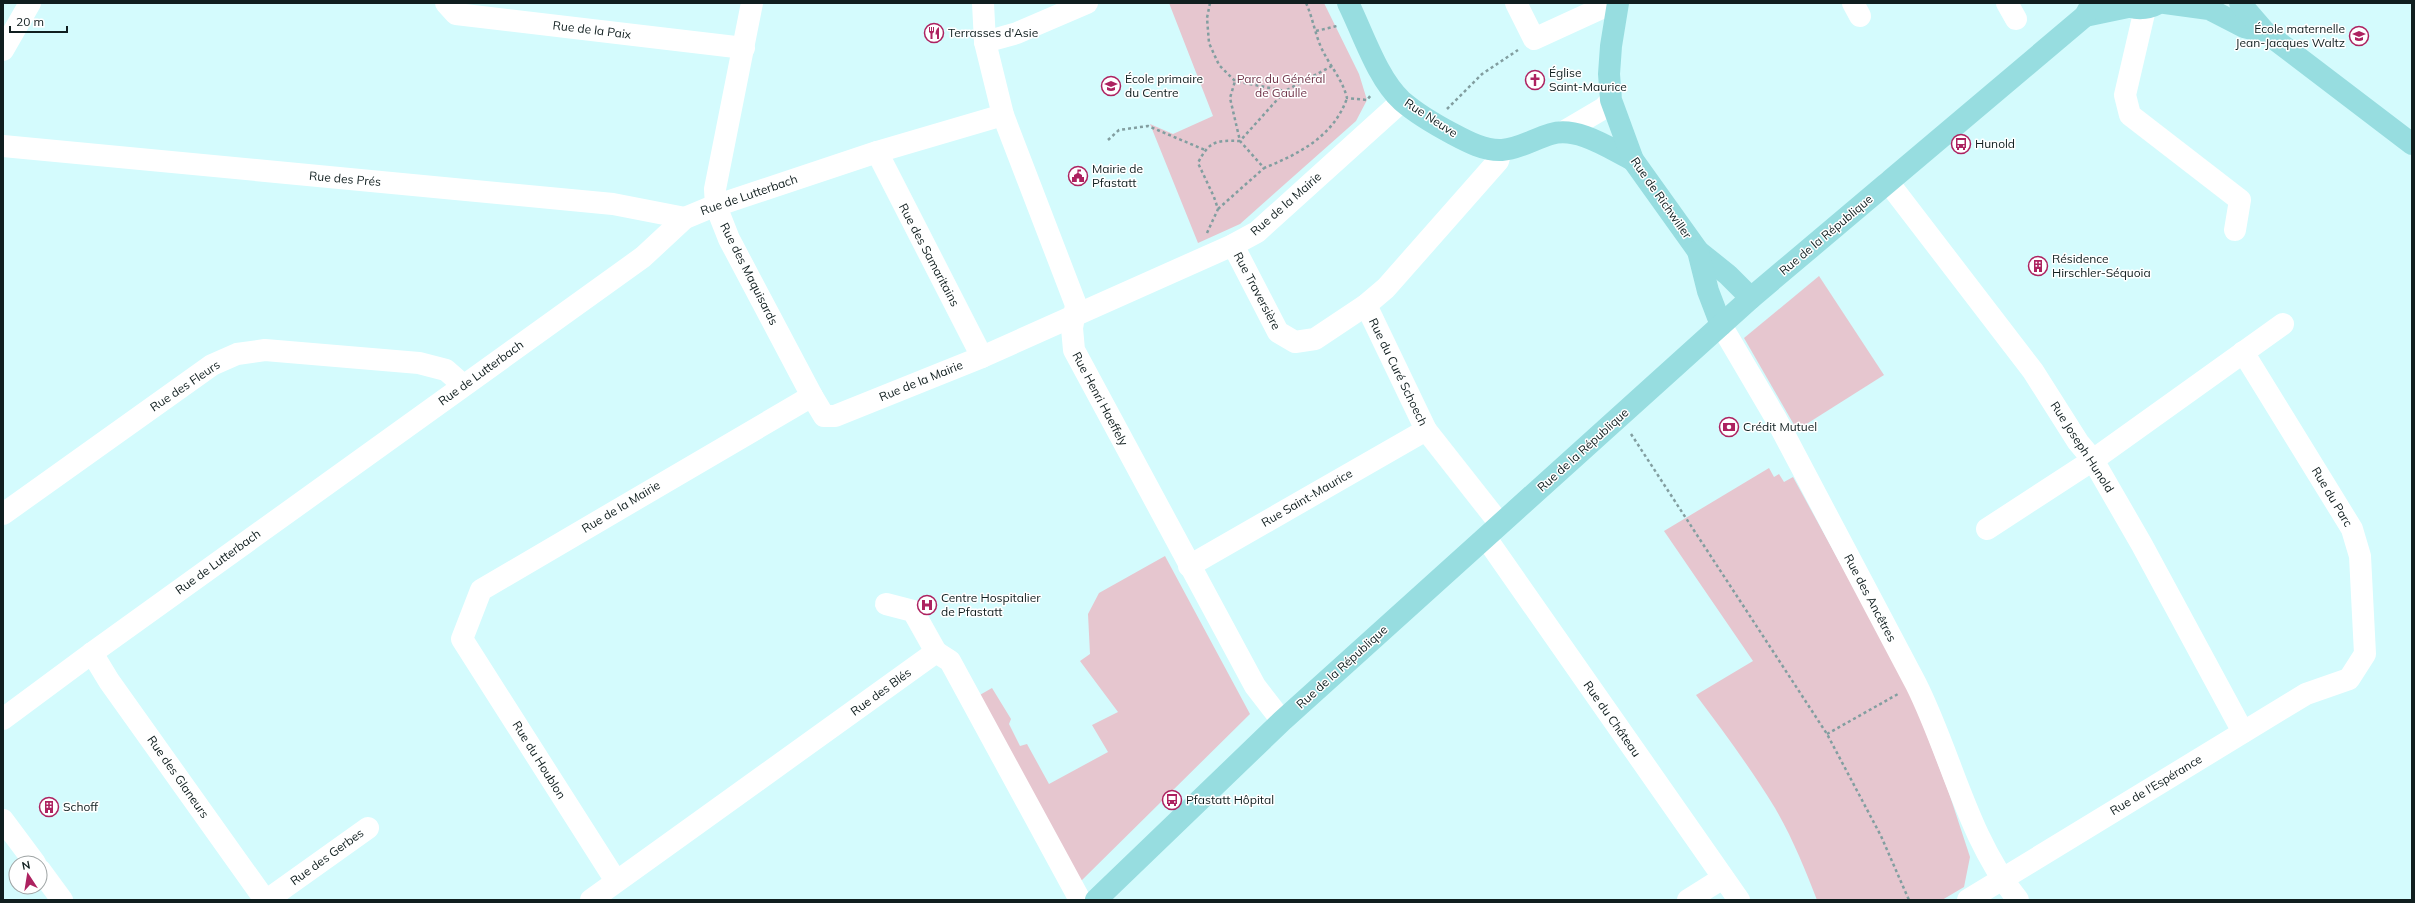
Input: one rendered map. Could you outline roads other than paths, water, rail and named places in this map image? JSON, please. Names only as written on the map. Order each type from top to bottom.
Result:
[{"type":"main road","name":"Rue Neuve","points":[[1348,3],[1385,80],[1402,101],[1432,122],[1473,145],[1501,150],[1522,146],[1551,134],[1565,131]]},
{"type":"main road","name":"Rue de la République","points":[[2240,3],[2265,32],[2412,144]]},
{"type":"main road","name":"Rue de Richwiller","points":[[1618,5],[1609,74],[1611,100],[1632,160],[1698,251],[1728,275],[1751,298]]},
{"type":"main road","name":"Rue de la République","points":[[1096,900],[1282,721],[1751,298],[2088,10],[2144,5],[2209,9],[2244,26],[2265,32]]},
{"type":"main road","points":[[1565,131],[1601,144],[1632,160]]},
{"type":"main road","name":"Rue de Richwiller","points":[[1698,251],[1708,291],[1721,325]]},
{"type":"street","points":[[3,50],[30,3]]},
{"type":"street","name":"Rue de la Paix","points":[[446,3],[456,14],[744,48]]},
{"type":"street","name":"Rue des Maquisards","points":[[752,3],[715,190],[716,206],[729,239],[812,396]]},
{"type":"street","name":"Rue Henri Haeffely","points":[[983,3],[985,42],[1003,115],[1076,305],[1074,316],[1074,350],[1255,686],[1282,721]]},
{"type":"street","points":[[985,42],[1017,33],[1086,3]]},
{"type":"street","points":[[1516,3],[1534,39],[1606,6],[1618,5]]},
{"type":"street","points":[[2144,5],[2125,95],[2130,114],[2240,200],[2235,230]]},
{"type":"street","name":"Rue Neuve","points":[[1565,131],[1604,108],[1611,100]]},
{"type":"street","name":"Rue de la Mairie","points":[[462,639],[481,590],[812,396],[824,416],[835,416],[982,356],[1074,316],[1233,246],[1258,232],[1402,101]]},
{"type":"street","name":"Rue de Lutterbach","points":[[3,719],[92,653],[644,257],[685,218],[716,206],[877,152],[1003,115]]},
{"type":"street","name":"Rue des Prés","points":[[3,146],[613,204],[685,218]]},
{"type":"street","name":"Rue du Curé Schoech","points":[[1493,531],[1426,430],[1366,305],[1386,288],[1498,161],[1501,150]]},
{"type":"street","name":"Rue des Samaritains","points":[[877,152],[982,356]]},
{"type":"street","name":"Rue Joseph Hunold","points":[[1888,182],[2033,371],[2078,442],[2093,460],[2142,545],[2243,732]]},
{"type":"street","name":"Rue Traversière","points":[[1233,246],[1278,332],[1295,342],[1315,339],[1366,305]]},
{"type":"street","points":[[1987,528],[2093,460],[2283,324]]},
{"type":"street","name":"Rue des Ancêtres","points":[[1721,325],[1775,417],[1916,684],[1929,710],[1977,835],[2001,879],[2018,900]]},
{"type":"street","name":"Rue des Fleurs","points":[[3,514],[212,365],[237,354],[265,350],[419,363],[446,370],[463,386]]},
{"type":"street","name":"Rue du Parc","points":[[2243,352],[2352,529],[2360,556],[2365,654],[2349,679]]},
{"type":"street","name":"Rue Saint-Maurice","points":[[1189,566],[1426,430]]},
{"type":"street","name":"Rue du Château","points":[[1493,531],[1739,900]]},
{"type":"street","points":[[886,604],[913,611],[936,652],[950,661],[1080,900]]},
{"type":"street","name":"Rue du Houblon","points":[[462,639],[616,881]]},
{"type":"street","name":"Rue des Blés","points":[[591,900],[936,652]]},
{"type":"street","name":"Rue des Glaneurs","points":[[92,653],[109,681],[266,900]]},
{"type":"street","name":"Rue de l'Espérance","points":[[1968,900],[2306,694],[2349,679]]},
{"type":"street","points":[[3,820],[29,855]]},
{"type":"street","name":"Rue des Gerbes","points":[[266,900],[368,828]]},
{"type":"street","points":[[1688,900],[1723,878]]},
{"type":"street","points":[[48,881],[62,900]]},
{"type":"place","name":"Terrasses d'Asie","points":[[934,33]]},
{"type":"place","name":"École maternelle Jean-Jacques Waltz","points":[[2359,36]]},
{"type":"place","name":"Église Saint-Maurice","points":[[1535,80]]},
{"type":"place","name":"École primaire du Centre","points":[[1111,86]]},
{"type":"place","name":"Hunold","points":[[1961,144]]},
{"type":"place","name":"Mairie de Pfastatt","points":[[1078,176]]},
{"type":"place","name":"Résidence Hirschler-Séquoia","points":[[2038,266]]},
{"type":"place","name":"Crédit Mutuel","points":[[1729,427]]},
{"type":"place","name":"Centre Hospitalier de Pfastatt","points":[[927,605]]},
{"type":"place","name":"Pfastatt Hôpital","points":[[1172,800]]},
{"type":"place","name":"Schoff","points":[[49,807]]},
{"type":"park label","name":"Parc du Général de Gaulle","points":[[1281,86]]}]
